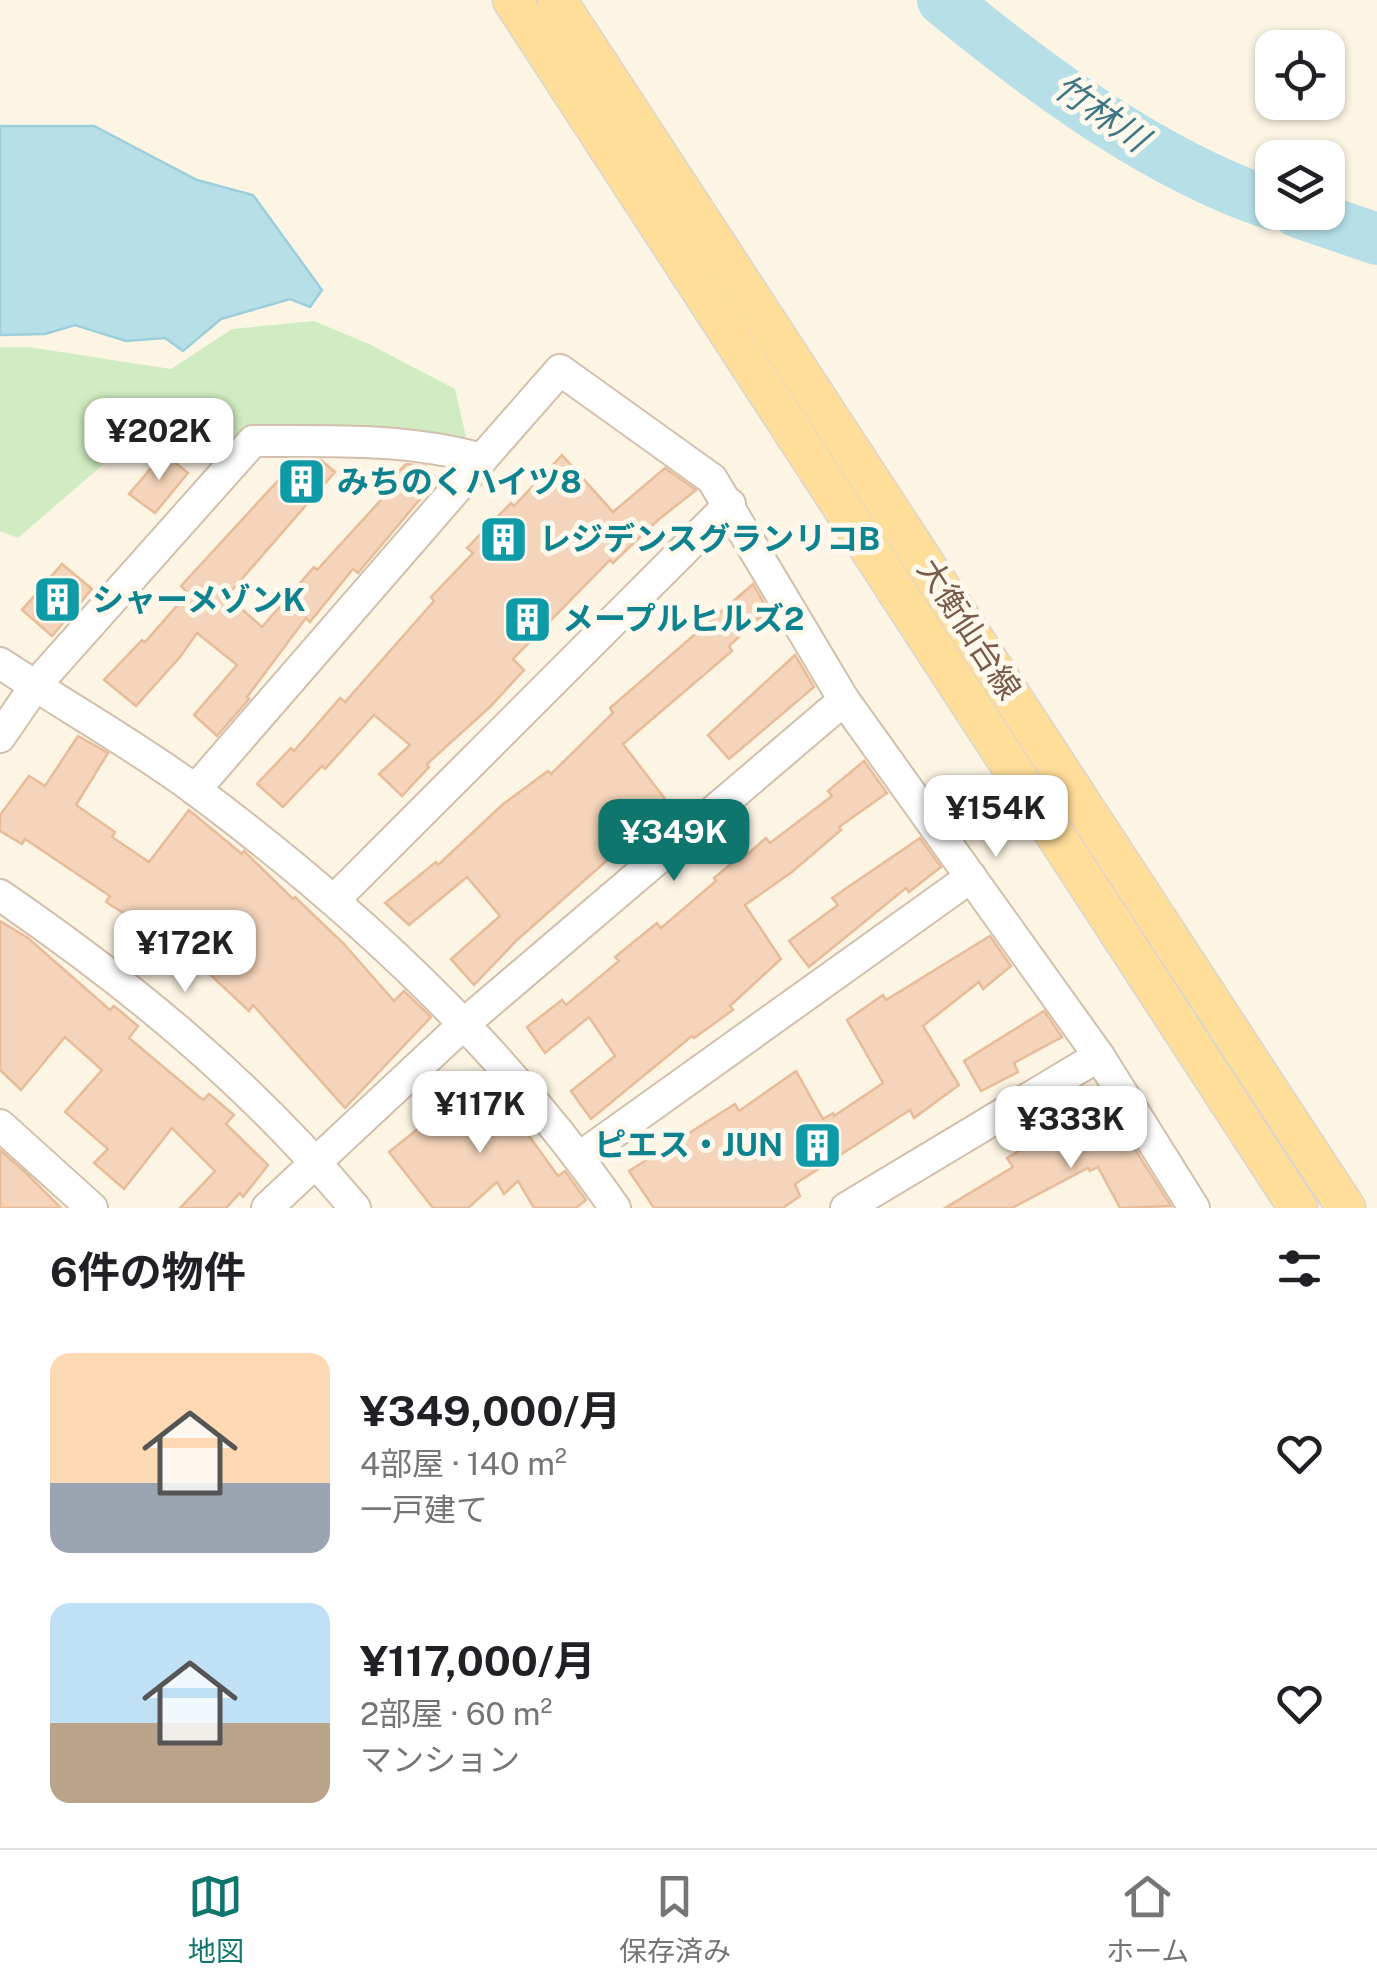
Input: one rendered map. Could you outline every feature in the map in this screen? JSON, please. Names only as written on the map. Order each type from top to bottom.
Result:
[{"type":"main road","name":"大衡仙台線","points":[[512,0],[1298,1208]]},
{"type":"main road","name":"大衡仙台線","points":[[558,0],[1346,1208]]},
{"type":"street","points":[[195,790],[560,370],[712,479],[844,700],[1099,1056],[1194,1208]]},
{"type":"street","points":[[0,737],[35,686],[253,441],[356,440],[451,450],[482,460]]},
{"type":"street","points":[[335,899],[730,504]]},
{"type":"street","points":[[0,663],[195,790],[335,899],[465,1023],[580,1157],[615,1208]]},
{"type":"street","points":[[267,1208],[465,1023],[844,700]]},
{"type":"street","points":[[580,1157],[970,877]]},
{"type":"street","points":[[0,894],[76,947],[182,1030],[315,1161],[355,1208]]},
{"type":"street","points":[[846,1208],[1099,1056]]},
{"type":"street","points":[[0,1125],[92,1208]]},
{"type":"green space","points":[[314,321],[369,344],[455,389],[466,437],[291,430],[120,450],[18,538],[0,531],[0,347],[28,347],[171,369],[232,329]]},
{"type":"water","points":[[0,126],[94,126],[197,180],[253,195],[322,290],[310,307],[290,299],[221,319],[183,351],[165,338],[126,341],[75,325],[45,334],[0,335]]},
{"type":"building","points":[[164,453],[188,473],[155,513],[129,494]]},
{"type":"building","points":[[562,455],[613,512],[665,468],[696,490],[613,563],[610,560],[513,659],[524,670],[427,764],[429,767],[402,796],[379,774],[410,745],[374,715],[325,769],[322,766],[283,807],[257,784],[291,748],[294,751],[340,698],[345,702],[434,601],[431,597],[473,553],[467,548]]},
{"type":"building","points":[[297,460],[321,460],[335,472],[227,596],[262,627],[391,489],[386,484],[406,464],[425,466],[437,479],[358,573],[353,569],[310,622],[306,618],[249,699],[217,736],[194,715],[237,665],[197,633],[136,706],[104,680],[142,640],[145,642],[188,593],[181,586]]},
{"type":"building","name":"シャーメゾンK","points":[[62,564],[92,589],[52,636],[22,610]]},
{"type":"building","points":[[753,584],[768,610],[729,646],[732,651],[623,744],[672,808],[517,940],[474,985],[451,959],[500,916],[467,877],[409,925],[385,903],[436,862],[438,865],[502,805],[548,771],[551,774],[613,713],[610,708]]},
{"type":"building","points":[[795,655],[814,687],[729,759],[708,735]]},
{"type":"building","points":[[78,736],[108,753],[76,805],[115,832],[112,837],[149,862],[189,810],[242,854],[244,851],[295,897],[344,944],[394,1001],[404,991],[431,1017],[345,1108],[253,1005],[249,1011],[198,963],[190,973],[162,947],[167,941],[106,902],[110,896],[25,839],[22,844],[0,831],[0,815],[29,776],[45,786]]},
{"type":"building","points":[[864,761],[887,793],[839,827],[841,830],[792,872],[745,905],[781,959],[730,1006],[733,1010],[692,1036],[591,1119],[571,1091],[615,1056],[589,1017],[545,1053],[527,1027],[562,1000],[566,1005],[619,961],[615,957],[657,923],[661,928],[738,858],[740,861],[766,838],[770,843],[832,796],[828,791]]},
{"type":"building","points":[[920,838],[941,867],[909,892],[906,888],[809,967],[789,941],[838,905],[832,898]]},
{"type":"building","points":[[0,921],[28,938],[110,1010],[114,1006],[138,1026],[129,1038],[203,1100],[209,1094],[234,1115],[226,1124],[268,1165],[243,1197],[240,1193],[226,1208],[180,1208],[215,1171],[172,1128],[124,1189],[94,1163],[108,1149],[65,1112],[102,1070],[65,1037],[21,1090],[0,1070]]},
{"type":"building","points":[[990,936],[1011,966],[983,989],[979,982],[923,1026],[959,1085],[914,1118],[910,1110],[795,1184],[800,1196],[783,1208],[654,1208],[629,1171],[735,1104],[739,1111],[796,1071],[823,1119],[833,1113],[834,1116],[883,1083],[847,1020],[883,995],[886,1000]]},
{"type":"building","points":[[1044,1011],[1062,1037],[1014,1063],[1018,1072],[981,1091],[964,1061]]},
{"type":"building","points":[[485,1075],[558,1176],[565,1171],[586,1200],[576,1208],[534,1208],[518,1181],[504,1194],[497,1182],[468,1208],[433,1208],[389,1152]]},
{"type":"building","points":[[1115,1118],[1171,1206],[1120,1208],[1098,1167],[1090,1171],[1088,1168],[1012,1208],[945,1208],[1013,1167],[1007,1158],[1056,1130],[1065,1147]]},
{"type":"building","points":[[0,1150],[26,1173],[61,1208],[0,1208]]},
{"type":"waterway","name":"竹林川","points":[[943,0],[1099,117],[1185,167],[1255,197]]},
{"type":"waterway","name":"竹林川","points":[[1345,228],[1377,239]]},
{"type":"place","name":"みちのくハイツ8","points":[[302,482]]},
{"type":"place","name":"レジデンスグランリコB","points":[[504,539]]},
{"type":"place","name":"シャーメゾンK","points":[[57,600]]},
{"type":"place","name":"メープルヒルズ2","points":[[527,619]]},
{"type":"place","name":"ピエス・JUN","points":[[818,1145]]}]
